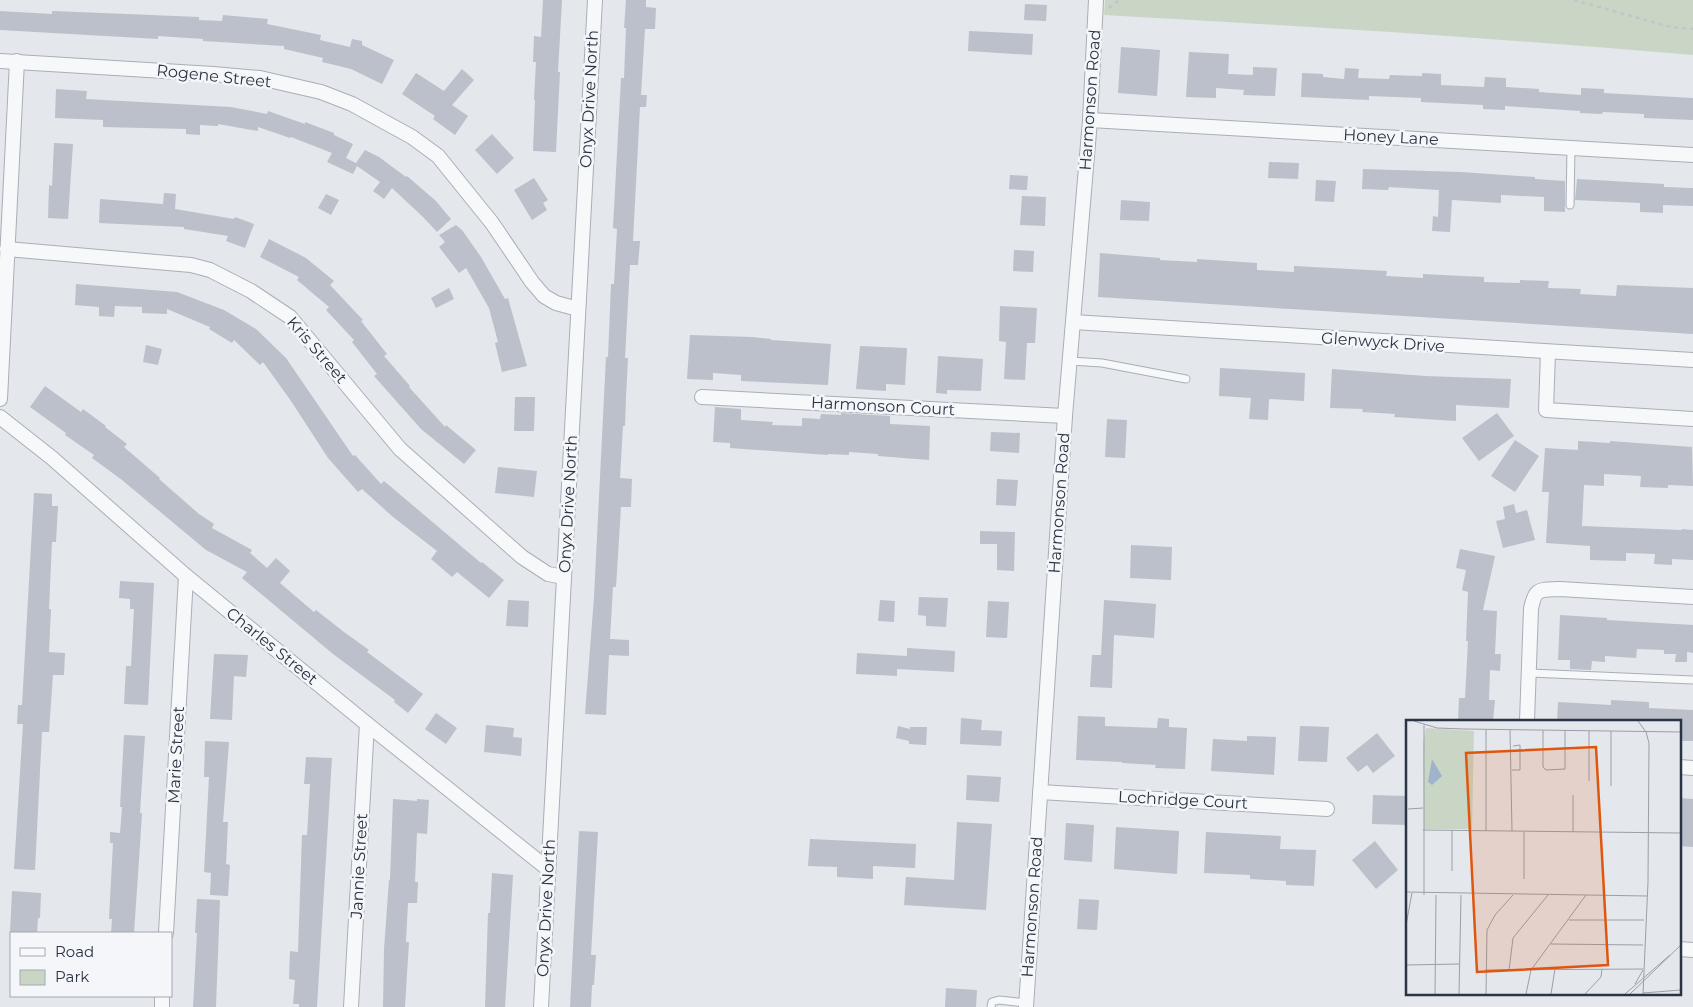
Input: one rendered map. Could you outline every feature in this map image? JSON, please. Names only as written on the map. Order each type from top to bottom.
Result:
[{"type":"street","name":"Onyx Drive North","points":[[540,1007],[595,0]]},
{"type":"street","name":"Harmonson Road","points":[[1026,1005],[1065,416],[1090,120],[1096,0]]},
{"type":"street","name":"Rogene Street","points":[[0,61],[260,78],[321,92],[352,104],[412,138],[438,156],[492,223],[532,282],[544,296],[556,303],[578,309]]},
{"type":"street","points":[[0,399],[16,61]]},
{"type":"street","name":"Honey Lane","points":[[1090,120],[1693,155]]},
{"type":"street","name":"Kris Street","points":[[7,249],[191,265],[210,270],[251,291],[290,317],[400,448],[522,557],[548,574],[564,577]]},
{"type":"street","name":"Glenwyck Drive","points":[[1073,322],[1693,360]]},
{"type":"street","points":[[1548,352],[1546,410],[1693,418]]},
{"type":"street","name":"Harmonson Court","points":[[702,397],[1065,416]]},
{"type":"street","name":"Charles Street","points":[[0,418],[52,458],[186,576],[548,869]]},
{"type":"street","name":"Marie Street","points":[[166,932],[186,576]]},
{"type":"street","points":[[1527,720],[1531,609],[1533,597],[1538,592],[1543,590],[1560,590],[1693,597]]},
{"type":"street","name":"Jannie Street","points":[[350,1007],[367,724]]},
{"type":"street","points":[[1680,767],[1693,768]]},
{"type":"street","name":"Lochridge Court","points":[[1040,792],[1327,809]]},
{"type":"street","points":[[1680,949],[1693,950]]},
{"type":"lane","points":[[1570,205],[1571,148]]},
{"type":"lane","points":[[1070,361],[1102,363],[1186,379]]},
{"type":"lane","points":[[1530,673],[1693,680]]},
{"type":"lane","points":[[991,1007],[992,1002],[999,1000],[1026,1005]]},
{"type":"path","points":[[1574,0],[1671,27],[1693,29]]},
{"type":"green space","points":[[1105,0],[1693,0],[1693,55],[1399,33],[1104,15]]},
{"type":"building","points":[[543,0],[562,0],[556,152],[533,151],[536,62],[533,62],[534,36],[541,37]]},
{"type":"building","points":[[626,0],[646,0],[646,7],[656,8],[655,29],[645,29],[641,95],[647,95],[646,107],[640,107],[633,241],[640,241],[638,265],[630,265],[625,358],[628,358],[625,426],[623,426],[620,478],[632,479],[631,507],[621,507],[616,587],[613,587],[610,639],[629,640],[629,656],[609,655],[606,715],[585,714],[594,597],[606,357],[608,357],[611,284],[614,284],[617,229],[613,228],[621,78],[624,78]]},
{"type":"building","points":[[1025,4],[1047,5],[1046,21],[1024,20]]},
{"type":"building","points":[[0,11],[52,14],[52,11],[199,17],[199,20],[222,21],[223,15],[268,19],[267,24],[321,35],[320,40],[350,47],[352,39],[362,41],[362,45],[394,60],[382,84],[351,69],[322,62],[323,58],[284,49],[284,46],[158,36],[158,39],[0,30]]},
{"type":"building","points":[[969,31],[1033,34],[1032,55],[968,51]]},
{"type":"building","points":[[1121,47],[1160,50],[1157,96],[1118,93]]},
{"type":"building","points":[[1189,52],[1229,54],[1228,74],[1253,75],[1253,67],[1277,68],[1275,96],[1243,95],[1244,90],[1216,88],[1216,98],[1186,97]]},
{"type":"building","points":[[1345,68],[1359,69],[1358,78],[1389,79],[1390,75],[1422,76],[1422,73],[1441,74],[1441,85],[1484,87],[1485,77],[1506,78],[1506,87],[1539,89],[1539,92],[1581,95],[1581,88],[1604,89],[1604,93],[1693,98],[1693,120],[1644,118],[1644,114],[1580,113],[1580,111],[1505,106],[1505,110],[1483,109],[1483,105],[1421,102],[1421,98],[1369,96],[1369,100],[1301,97],[1302,73],[1323,74],[1323,77],[1344,79]]},
{"type":"building","points":[[462,69],[474,80],[452,105],[468,116],[455,135],[433,119],[435,116],[402,94],[416,73],[444,91]]},
{"type":"building","points":[[56,89],[87,91],[86,99],[231,107],[267,114],[268,111],[305,124],[305,122],[334,133],[334,135],[353,144],[346,158],[356,163],[365,150],[379,157],[407,176],[436,201],[451,219],[437,232],[392,188],[384,199],[373,191],[380,182],[357,166],[353,174],[327,162],[332,153],[291,137],[258,127],[258,131],[218,124],[218,126],[200,125],[200,135],[186,134],[186,129],[103,127],[103,120],[55,118]]},
{"type":"building","points":[[492,134],[514,158],[497,174],[475,150]]},
{"type":"building","points":[[54,143],[73,144],[68,219],[48,218],[49,185],[52,186]]},
{"type":"building","points":[[1269,162],[1299,163],[1298,179],[1268,178]]},
{"type":"building","points":[[1363,169],[1461,172],[1565,181],[1565,212],[1544,211],[1544,197],[1501,195],[1501,203],[1452,200],[1450,232],[1432,231],[1433,216],[1438,217],[1439,190],[1389,187],[1388,190],[1362,189]]},
{"type":"building","points":[[1010,175],[1028,176],[1027,190],[1009,189]]},
{"type":"building","points":[[534,178],[548,200],[543,203],[547,210],[532,220],[514,190]]},
{"type":"building","points":[[1577,179],[1664,184],[1664,187],[1693,188],[1693,206],[1663,205],[1663,213],[1640,212],[1640,203],[1575,200]]},
{"type":"building","points":[[1316,180],[1336,181],[1334,202],[1315,201]]},
{"type":"building","points":[[164,193],[176,194],[175,209],[234,219],[235,217],[254,224],[245,248],[226,241],[228,236],[184,229],[184,227],[99,223],[100,199],[163,204]]},
{"type":"building","points":[[326,194],[339,200],[331,215],[318,208]]},
{"type":"building","points":[[1022,196],[1046,197],[1045,226],[1020,225]]},
{"type":"building","points":[[1121,200],[1150,202],[1149,221],[1120,220]]},
{"type":"building","points":[[456,225],[462,230],[481,257],[505,299],[508,298],[527,366],[502,372],[495,343],[498,342],[489,308],[466,268],[459,273],[439,247],[445,242],[439,235]]},
{"type":"building","points":[[269,239],[306,258],[334,281],[330,285],[363,320],[361,321],[387,354],[384,356],[409,387],[445,427],[446,425],[476,450],[464,464],[421,429],[374,376],[377,374],[352,342],[354,340],[326,310],[329,307],[297,280],[299,277],[260,257]]},
{"type":"building","points":[[1014,250],[1034,251],[1033,272],[1013,271]]},
{"type":"building","points":[[1100,253],[1160,258],[1160,260],[1197,262],[1197,259],[1257,263],[1257,270],[1294,272],[1294,266],[1387,271],[1386,276],[1423,278],[1423,274],[1484,277],[1484,282],[1520,283],[1520,280],[1549,281],[1548,288],[1581,289],[1580,294],[1616,296],[1617,285],[1693,288],[1693,334],[1098,297]]},
{"type":"building","points":[[76,284],[177,292],[224,310],[256,329],[286,358],[353,456],[355,455],[381,484],[384,481],[481,563],[504,580],[489,598],[457,572],[452,577],[431,559],[437,551],[393,517],[362,489],[358,492],[328,458],[263,362],[260,365],[234,340],[232,343],[209,329],[210,327],[167,309],[167,314],[142,313],[142,307],[115,306],[114,317],[99,316],[99,307],[75,305]]},
{"type":"building","points":[[449,288],[454,299],[436,308],[431,298]]},
{"type":"building","points":[[1000,306],[1037,308],[1035,343],[1027,343],[1025,380],[1004,379],[1006,342],[999,341]]},
{"type":"building","points":[[690,335],[752,337],[831,344],[828,385],[741,381],[741,375],[713,373],[713,380],[687,379]]},
{"type":"building","points":[[146,345],[162,349],[158,365],[143,362]]},
{"type":"building","points":[[860,346],[907,348],[905,385],[886,384],[886,391],[856,389]]},
{"type":"building","points":[[938,356],[983,359],[981,391],[947,390],[947,394],[936,393]]},
{"type":"building","points":[[1220,368],[1305,373],[1304,401],[1269,399],[1268,420],[1249,419],[1251,398],[1219,396]]},
{"type":"building","points":[[1332,369],[1425,376],[1511,379],[1509,408],[1456,405],[1456,421],[1394,417],[1395,414],[1362,412],[1363,409],[1330,408]]},
{"type":"building","points":[[45,386],[81,412],[83,409],[106,426],[127,444],[124,447],[159,479],[199,514],[214,524],[212,528],[252,550],[250,553],[267,568],[276,558],[290,571],[280,583],[314,612],[316,610],[369,650],[367,652],[423,694],[408,713],[394,702],[395,700],[333,654],[242,578],[247,572],[206,550],[122,480],[92,458],[94,455],[30,407]]},
{"type":"building","points":[[515,397],[535,397],[534,431],[514,431]]},
{"type":"building","points":[[715,407],[741,409],[741,420],[773,422],[772,425],[802,426],[802,418],[820,419],[821,414],[841,415],[841,413],[890,416],[890,424],[930,426],[929,460],[849,452],[849,455],[828,455],[730,448],[730,443],[713,442]]},
{"type":"building","points":[[1497,413],[1514,436],[1479,461],[1462,438]]},
{"type":"building","points":[[1107,419],[1127,420],[1125,458],[1105,457]]},
{"type":"building","points":[[991,432],[1020,433],[1019,453],[990,451]]},
{"type":"building","points":[[1515,440],[1539,456],[1515,492],[1491,476]]},
{"type":"building","points":[[1578,441],[1610,443],[1610,441],[1692,447],[1693,486],[1668,485],[1668,488],[1640,487],[1641,476],[1604,474],[1604,486],[1584,485],[1582,526],[1693,530],[1693,560],[1672,559],[1672,565],[1654,564],[1655,554],[1626,553],[1626,561],[1590,560],[1590,546],[1546,543],[1549,492],[1542,492],[1545,448],[1578,450]]},
{"type":"building","points":[[498,467],[537,471],[534,497],[495,493]]},
{"type":"building","points":[[997,479],[1018,480],[1016,506],[996,505]]},
{"type":"building","points":[[34,493],[52,494],[52,506],[58,506],[56,542],[52,542],[49,652],[65,653],[64,675],[53,675],[49,732],[42,732],[35,870],[14,869],[23,724],[17,724],[18,705],[22,705]]},
{"type":"building","points":[[1514,504],[1516,513],[1527,510],[1535,540],[1503,548],[1496,521],[1505,519],[1503,507]]},
{"type":"building","points":[[980,531],[1015,532],[1014,571],[997,570],[997,544],[980,544]]},
{"type":"building","points":[[1131,545],[1172,547],[1171,580],[1130,578]]},
{"type":"building","points":[[1460,549],[1495,556],[1483,610],[1497,611],[1495,654],[1501,654],[1500,671],[1490,670],[1489,700],[1495,700],[1493,720],[1458,720],[1459,698],[1465,698],[1468,592],[1462,590],[1466,570],[1456,568]]},
{"type":"building","points":[[120,581],[154,583],[148,705],[124,704],[126,666],[131,666],[134,609],[130,609],[130,599],[119,598]]},
{"type":"building","points":[[919,597],[948,598],[946,627],[926,626],[926,616],[918,615]]},
{"type":"building","points":[[508,600],[529,601],[528,627],[506,626]]},
{"type":"building","points":[[880,600],[895,601],[894,622],[878,621]]},
{"type":"building","points":[[1104,600],[1156,604],[1154,638],[1114,635],[1112,688],[1090,687],[1092,655],[1101,655]]},
{"type":"building","points":[[988,601],[1009,602],[1007,638],[986,637]]},
{"type":"building","points":[[1560,615],[1693,625],[1693,653],[1687,652],[1687,662],[1675,662],[1676,654],[1664,654],[1664,650],[1637,649],[1636,658],[1605,656],[1605,662],[1592,661],[1591,670],[1570,669],[1570,660],[1558,660]]},
{"type":"building","points":[[907,648],[955,651],[954,672],[897,669],[897,676],[856,674],[857,653],[907,656]]},
{"type":"building","points":[[214,654],[248,655],[246,677],[234,676],[232,720],[210,719]]},
{"type":"building","points":[[1611,700],[1649,702],[1649,708],[1693,710],[1693,741],[1680,741],[1680,720],[1557,720],[1558,702],[1611,705]]},
{"type":"building","points":[[436,713],[457,728],[446,744],[425,729]]},
{"type":"building","points":[[1078,716],[1105,717],[1105,726],[1157,728],[1158,718],[1169,719],[1169,727],[1187,728],[1185,769],[1155,768],[1156,765],[1122,762],[1076,760]]},
{"type":"building","points":[[961,718],[982,720],[981,730],[1002,731],[1001,746],[960,744]]},
{"type":"building","points":[[486,725],[514,728],[513,737],[522,738],[521,756],[484,752]]},
{"type":"building","points":[[898,726],[910,729],[910,727],[927,727],[926,745],[909,744],[909,741],[896,738]]},
{"type":"building","points":[[1300,726],[1329,727],[1327,762],[1298,761]]},
{"type":"building","points":[[1377,733],[1395,756],[1373,773],[1367,765],[1358,772],[1346,758]]},
{"type":"building","points":[[124,735],[145,736],[134,932],[111,932],[112,919],[109,919],[113,843],[110,843],[110,832],[120,833],[122,807],[120,807]]},
{"type":"building","points":[[1247,736],[1276,737],[1274,775],[1211,771],[1213,739],[1247,741]]},
{"type":"building","points":[[205,741],[229,742],[223,822],[228,822],[226,864],[230,865],[228,896],[210,895],[211,873],[204,872],[209,777],[204,777]]},
{"type":"building","points":[[306,757],[332,758],[317,1007],[299,1007],[299,1004],[293,1004],[295,980],[289,979],[290,951],[298,952],[302,835],[307,835],[310,784],[304,784]]},
{"type":"building","points":[[967,775],[1001,777],[999,802],[966,800]]},
{"type":"building","points":[[1373,795],[1406,796],[1406,825],[1372,824]]},
{"type":"building","points":[[1680,798],[1693,799],[1693,847],[1680,846]]},
{"type":"building","points":[[393,799],[429,800],[427,834],[417,833],[415,882],[418,882],[417,903],[408,903],[406,942],[409,942],[405,1007],[383,1007],[384,949],[390,880]]},
{"type":"building","points":[[957,822],[992,824],[986,910],[904,905],[906,877],[954,880]]},
{"type":"building","points":[[1066,823],[1094,825],[1092,862],[1064,860]]},
{"type":"building","points":[[1116,827],[1179,831],[1177,874],[1114,869]]},
{"type":"building","points":[[579,831],[598,832],[591,955],[596,955],[591,1007],[570,1007]]},
{"type":"building","points":[[1206,832],[1281,836],[1280,849],[1316,850],[1314,886],[1286,885],[1286,881],[1250,879],[1250,875],[1204,873]]},
{"type":"building","points":[[810,839],[916,844],[915,868],[873,866],[873,879],[837,877],[837,867],[808,866]]},
{"type":"building","points":[[1375,841],[1398,870],[1376,889],[1352,860]]},
{"type":"building","points":[[492,873],[513,875],[505,1007],[485,1007],[488,913],[490,913]]},
{"type":"building","points":[[12,891],[41,893],[40,918],[38,918],[37,932],[10,932]]},
{"type":"building","points":[[197,899],[220,900],[216,1007],[193,1007]]},
{"type":"building","points":[[1079,899],[1099,900],[1097,930],[1077,929]]},
{"type":"building","points":[[946,988],[977,990],[976,1007],[945,1007]]}]
